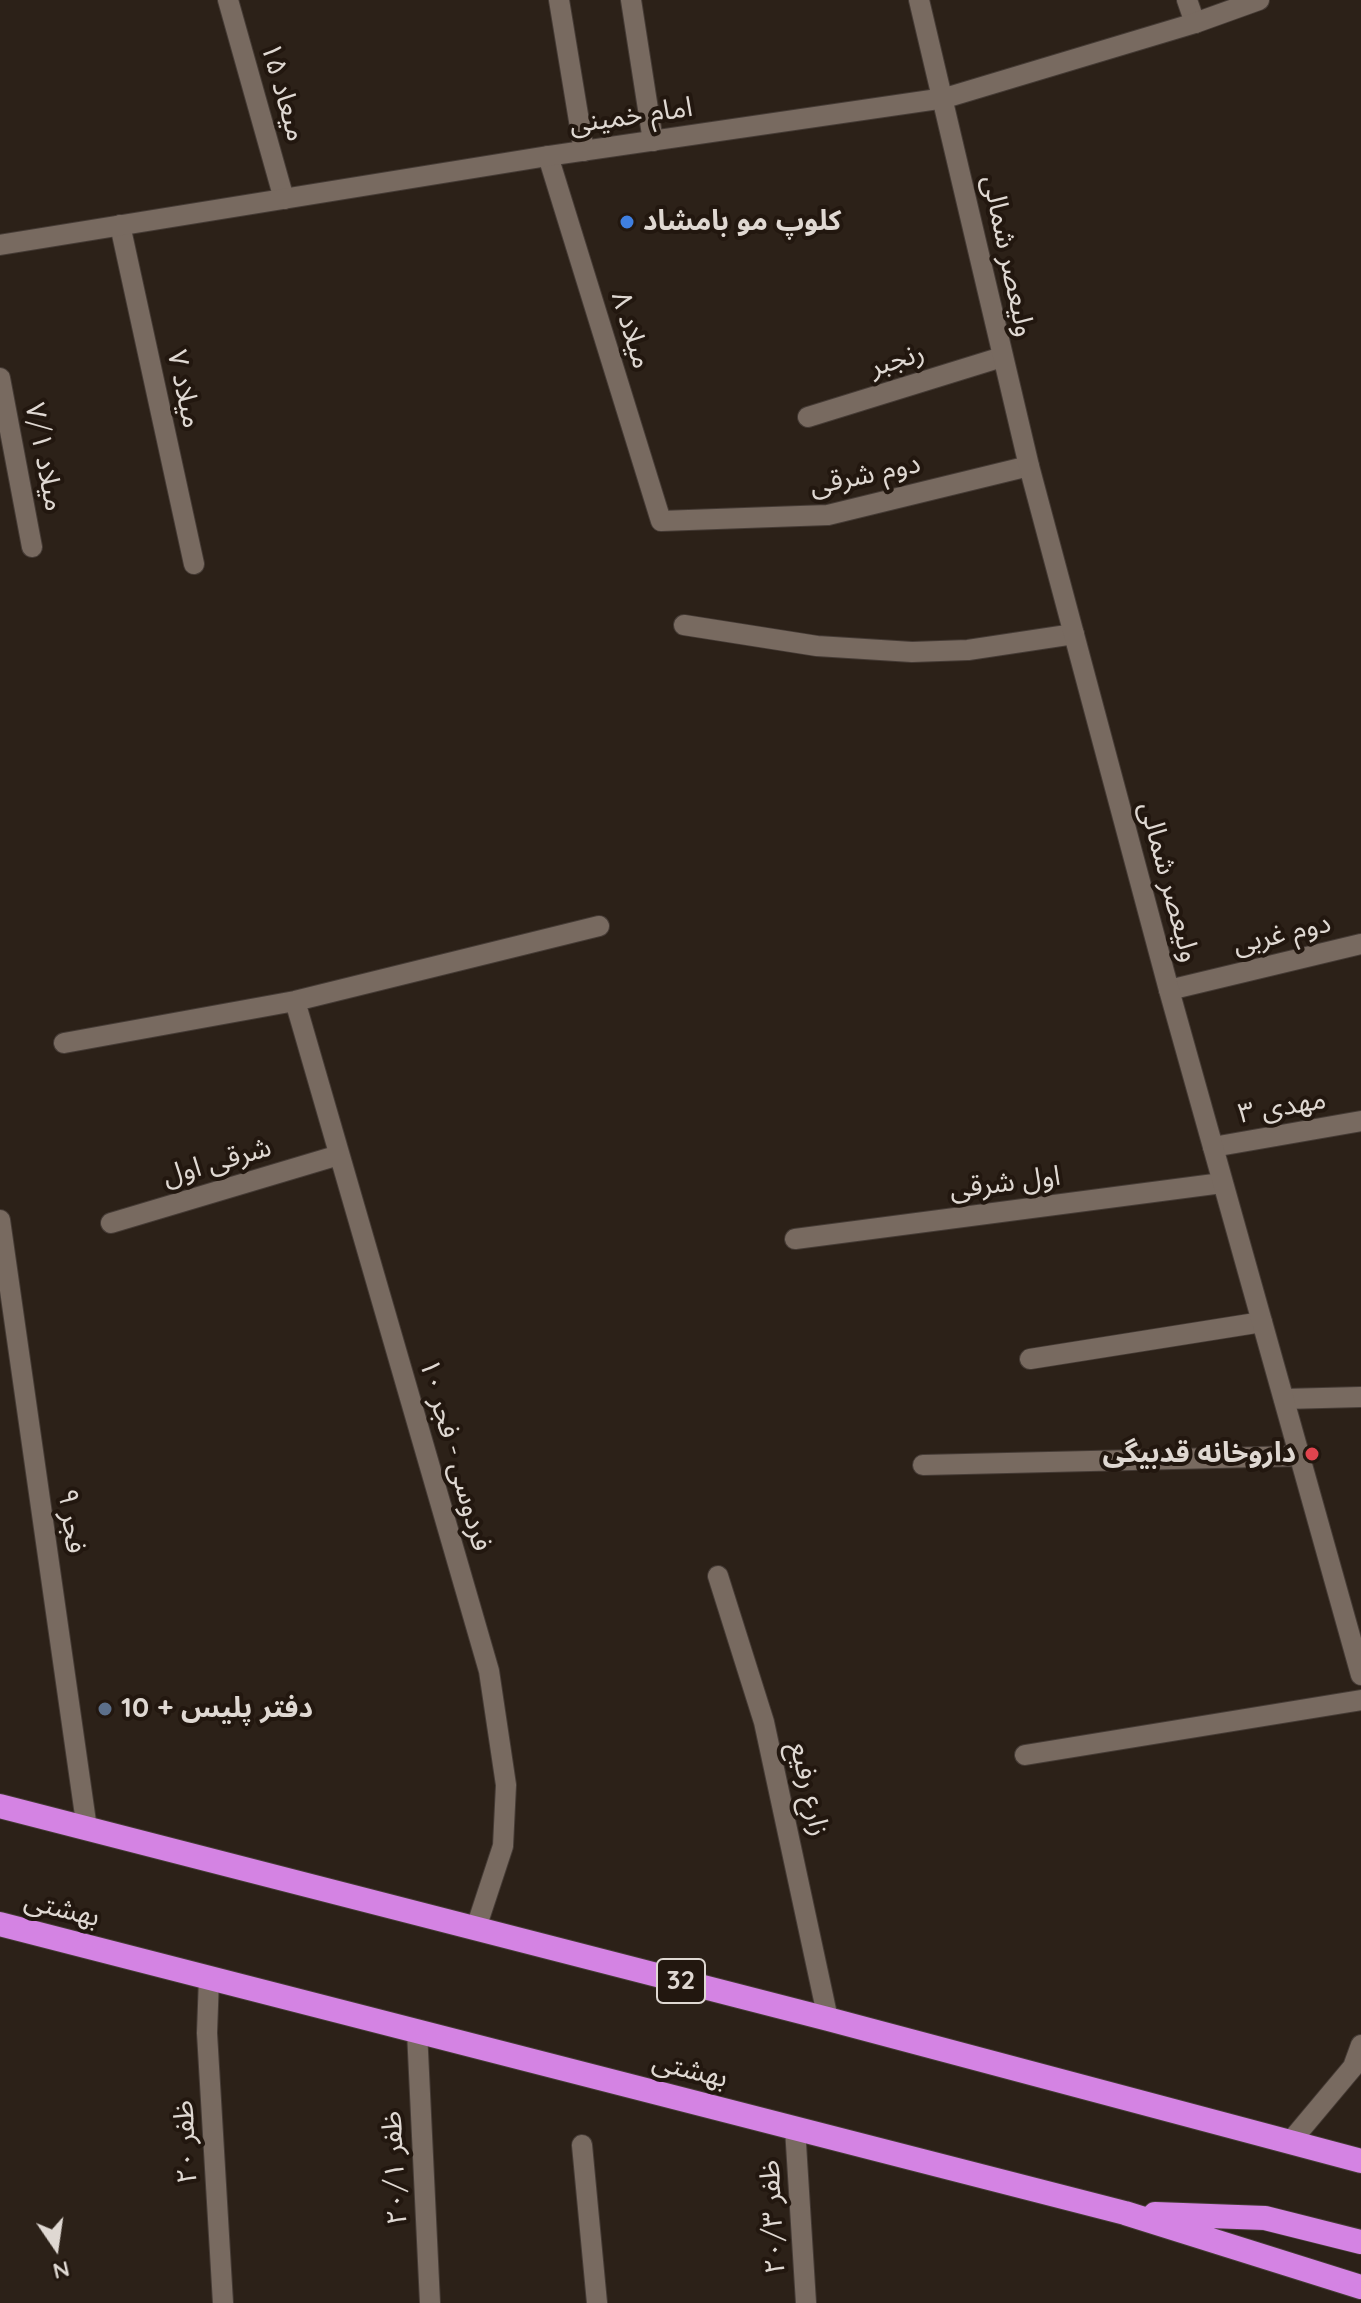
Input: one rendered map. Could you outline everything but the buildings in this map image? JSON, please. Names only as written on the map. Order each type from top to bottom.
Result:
[{"type":"highway","name":"32","points":[[0,1806],[828,2019],[1361,2161]]},
{"type":"highway","name":"بهشتی","points":[[0,1924],[1125,2213],[1361,2287]]},
{"type":"highway","points":[[1125,2213],[1265,2218],[1361,2242]]},
{"type":"street","name":"میعاد ۱۵","points":[[228,0],[284,199]]},
{"type":"street","points":[[559,0],[584,151]]},
{"type":"street","points":[[631,0],[653,141]]},
{"type":"street","name":"ولیعصر شمالی","points":[[919,0],[945,98],[1029,466],[1169,990],[1361,1675]]},
{"type":"street","points":[[1187,0],[1195,23]]},
{"type":"street","name":"امام خمینی","points":[[0,245],[548,156],[945,98],[1195,23],[1259,0]]},
{"type":"street","name":"میلاد ۸","points":[[548,156],[661,521]]},
{"type":"street","name":"میلاد ۷","points":[[120,225],[194,564]]},
{"type":"street","name":"رنجبر","points":[[808,417],[1002,357]]},
{"type":"street","name":"میلاد ۷/۱","points":[[0,378],[32,547]]},
{"type":"street","name":"دوم شرقی","points":[[661,521],[828,515],[1029,466]]},
{"type":"street","points":[[684,625],[817,646],[912,652],[968,650],[1074,634]]},
{"type":"street","points":[[64,1043],[295,1001],[599,926]]},
{"type":"street","name":"دوم غربی","points":[[1169,990],[1361,944]]},
{"type":"street","name":"فردوسی - فجر ۱۰","points":[[295,1001],[489,1671],[506,1785],[504,1831],[503,1846],[476,1928]]},
{"type":"street","name":"مهدی ۳","points":[[1213,1147],[1361,1121]]},
{"type":"street","name":"شرقی اول","points":[[111,1223],[339,1155]]},
{"type":"street","name":"اول شرقی","points":[[795,1239],[1222,1183]]},
{"type":"street","name":"فجر ۹","points":[[0,1220],[87,1829]]},
{"type":"street","points":[[1030,1359],[1262,1322]]},
{"type":"street","points":[[1284,1399],[1361,1397]]},
{"type":"street","points":[[923,1465],[1300,1456]]},
{"type":"street","name":"زارع رفیع","points":[[718,1576],[764,1722],[828,2019]]},
{"type":"street","points":[[1025,1755],[1361,1700]]},
{"type":"street","name":"ظفر ۲۰","points":[[209,1978],[207,2033],[223,2303]]},
{"type":"street","name":"ظفر ۲۰/۱","points":[[417,2031],[430,2303]]},
{"type":"street","points":[[1291,2141],[1353,2067],[1361,2045]]},
{"type":"street","name":"ظفر ۲۰/۳","points":[[795,2128],[806,2303]]},
{"type":"street","points":[[582,2145],[597,2303]]},
{"type":"place","name":"کلوپ مو بامشاد","points":[[627,222]]},
{"type":"place","name":"داروخانه قدبیگی","points":[[1312,1454]]},
{"type":"place","name":"دفتر پلیس + 10","points":[[105,1709]]}]
